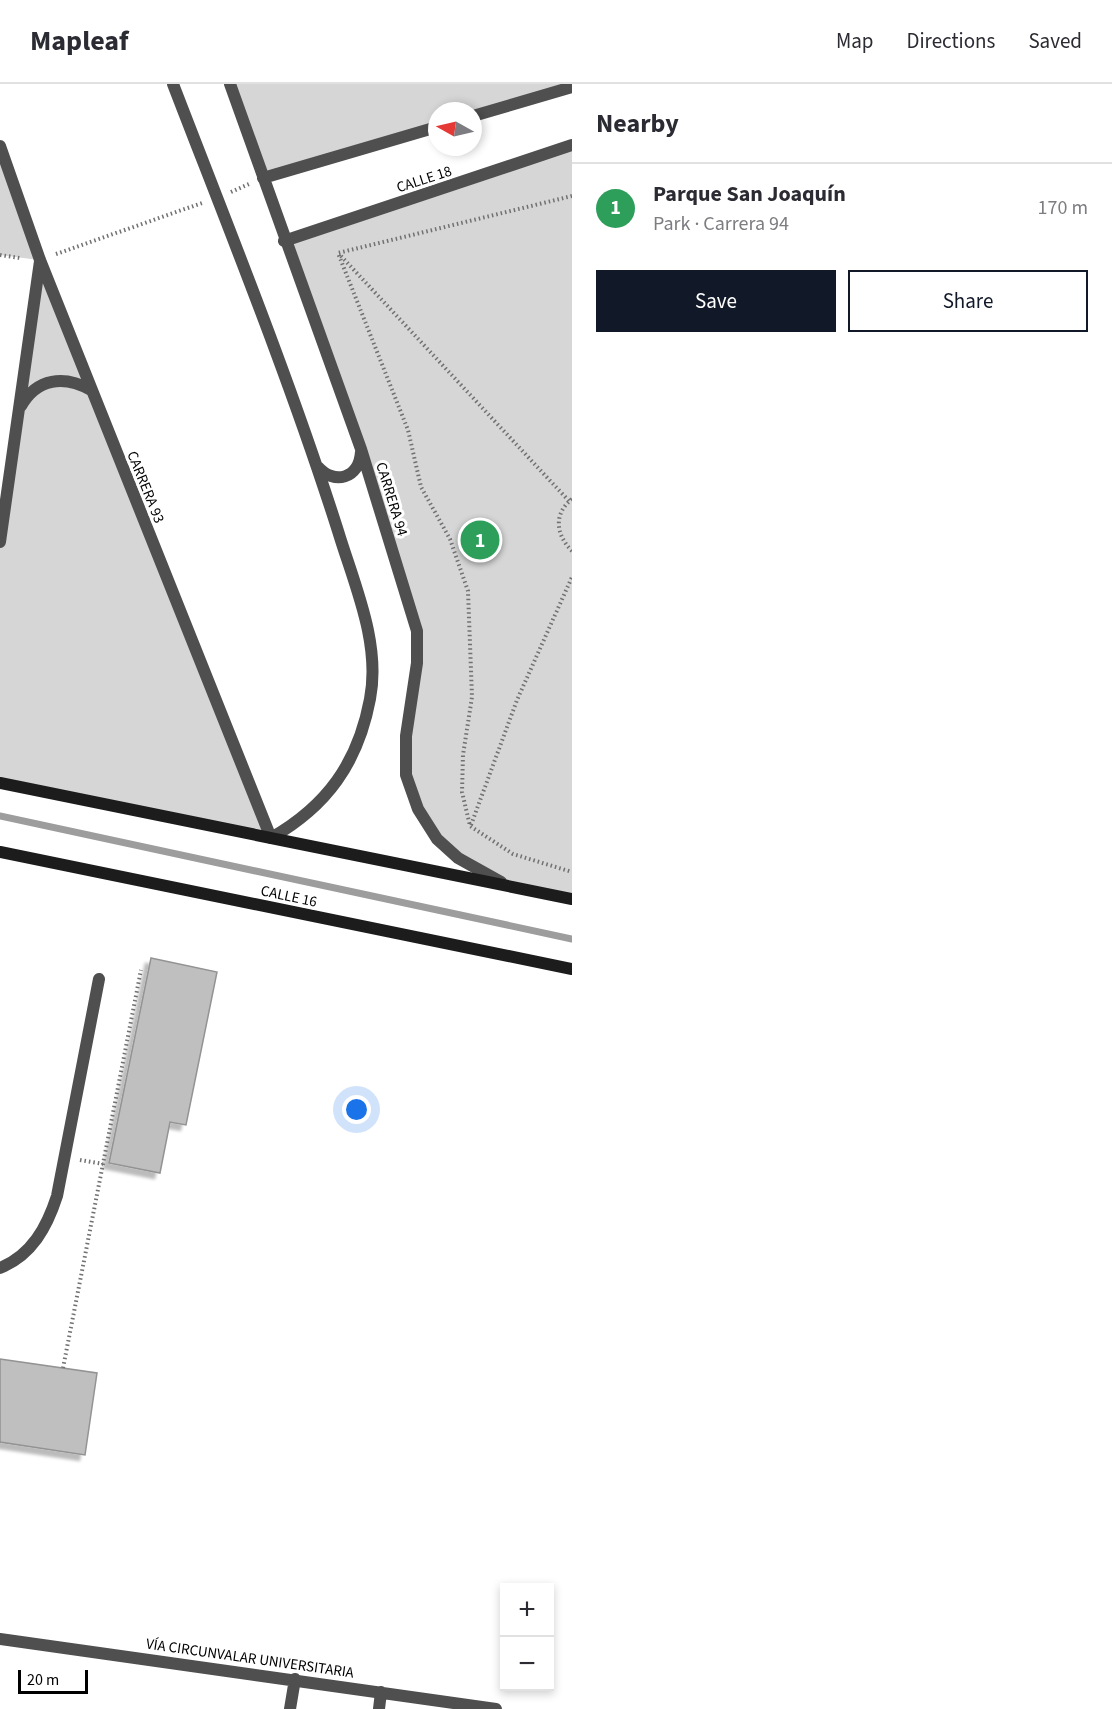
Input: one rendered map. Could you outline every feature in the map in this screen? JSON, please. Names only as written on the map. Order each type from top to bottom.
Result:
[{"type":"street","points":[[173,84],[317,466],[362,610],[372,653],[370,698],[359,741],[342,775],[316,807],[271,838]]},
{"type":"street","name":"CARRERA 94","points":[[230,84],[284,241],[361,449],[417,631],[417,663],[406,746],[406,775],[418,809],[437,839],[458,858],[479,872],[516,889]]},
{"type":"street","points":[[482,113],[572,87]]},
{"type":"street","points":[[263,178],[428,130]]},
{"type":"street","name":"CALLE 18","points":[[284,241],[572,145]]},
{"type":"street","name":"CARRERA 93","points":[[0,146],[40,260],[271,838]]},
{"type":"street","points":[[0,542],[40,260]]},
{"type":"street","points":[[19,410],[28,395],[42,384],[58,379],[75,381],[91,390]]},
{"type":"street","points":[[317,466],[326,476],[339,479],[352,474],[360,463],[361,449]]},
{"type":"street","points":[[0,783],[572,899]]},
{"type":"street","name":"CALLE 16","points":[[0,852],[572,969]]},
{"type":"street","points":[[0,1268],[23,1254],[36,1241],[49,1220],[57,1196],[99,979]]},
{"type":"street","name":"VÍA CIRCUNVALAR UNIVERSITARIA","points":[[0,1639],[496,1709]]},
{"type":"street","points":[[290,1709],[295,1679]]},
{"type":"street","points":[[379,1709],[381,1692]]},
{"type":"path","points":[[40,260],[217,198],[263,178]]},
{"type":"path","points":[[338,253],[572,196]]},
{"type":"path","points":[[338,253],[571,500],[558,520],[559,532],[572,551]]},
{"type":"path","points":[[338,253],[408,430],[421,487],[450,539],[468,591],[472,697],[464,754],[462,792],[470,826],[513,854],[572,872]]},
{"type":"path","points":[[470,826],[518,700],[572,577]]},
{"type":"path","points":[[63,1368],[141,970]]},
{"type":"shaded area","points":[[230,84],[572,84],[482,109],[482,102],[428,102],[428,130],[263,178]]},
{"type":"shaded area","points":[[572,145],[572,899],[516,889],[437,839],[406,775],[417,631],[284,241]]},
{"type":"shaded area","points":[[0,146],[271,838],[0,783],[0,542],[39,260],[0,255]]},
{"type":"building","points":[[151,958],[217,972],[186,1125],[170,1122],[160,1173],[109,1163]]},
{"type":"building","points":[[0,1359],[97,1373],[85,1455],[0,1442]]},
{"type":"waterway","points":[[0,816],[572,939]]},
{"type":"place","name":"Parque San Joaquín","points":[[480,540]]}]
